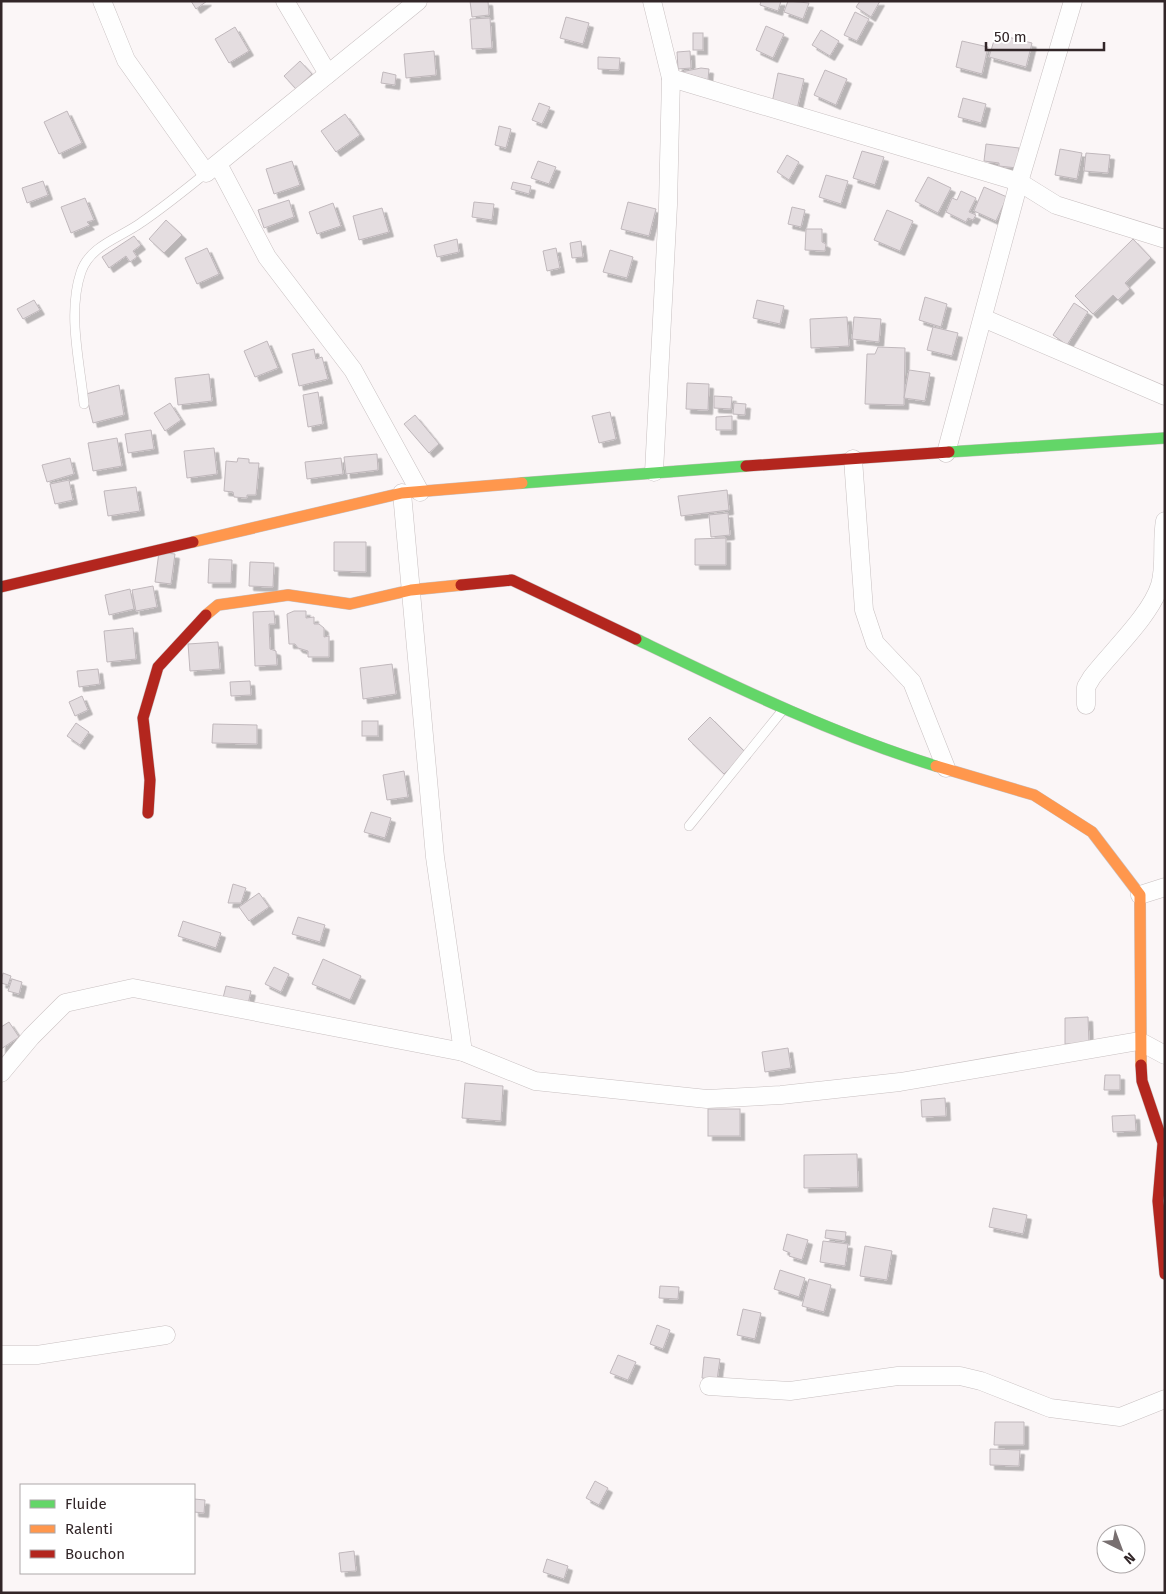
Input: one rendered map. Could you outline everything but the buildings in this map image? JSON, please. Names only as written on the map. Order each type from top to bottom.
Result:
[{"type":"street","points":[[102,1],[126,60],[212,169],[266,257],[353,370],[420,492]]},
{"type":"street","points":[[284,1],[328,74]]},
{"type":"street","points":[[212,169],[418,1]]},
{"type":"street","points":[[652,1],[671,78],[668,205],[654,472]]},
{"type":"street","points":[[946,453],[1019,182],[1073,1]]},
{"type":"street","points":[[671,78],[1019,182],[1056,205],[1165,239]]},
{"type":"street","points":[[983,318],[1165,396]]},
{"type":"street","points":[[1,587],[402,493],[654,472],[1165,438]]},
{"type":"street","points":[[852,459],[864,610],[875,643],[912,682],[946,768]]},
{"type":"street","points":[[402,493],[435,857],[463,1052]]},
{"type":"street","points":[[1086,705],[1086,687],[1092,677],[1155,599],[1163,571],[1162,535],[1165,521]]},
{"type":"street","points":[[148,813],[150,780],[143,718],[158,667],[218,605],[288,595],[350,604],[411,590],[512,580],[783,709],[898,754],[1034,795],[1092,832],[1140,895],[1139,1041],[1142,1081],[1163,1142],[1158,1201],[1165,1274]]},
{"type":"street","points":[[1140,895],[1165,887]]},
{"type":"street","points":[[1,1073],[65,1003],[132,988],[463,1052],[535,1081],[707,1099],[781,1095],[900,1082],[1139,1041],[1165,1055]]},
{"type":"street","points":[[1,1355],[36,1355],[166,1335]]},
{"type":"street","points":[[709,1386],[790,1391],[898,1376],[960,1376],[981,1381],[1050,1408],[1120,1417],[1165,1399]]},
{"type":"lane","points":[[84,404],[76,322],[81,270],[88,259],[111,239],[141,224],[212,169]]},
{"type":"lane","points":[[689,826],[783,709]]},
{"type":"traffic: fast","points":[[949,452],[1165,438]]},
{"type":"traffic: fast","points":[[522,483],[746,466]]},
{"type":"traffic: fast","points":[[636,639],[821,724],[936,766]]},
{"type":"traffic: slow","points":[[193,542],[402,493],[522,483]]},
{"type":"traffic: slow","points":[[206,615],[218,605],[288,595],[350,604],[411,590],[461,585]]},
{"type":"traffic: slow","points":[[936,766],[1034,795],[1092,832],[1140,895],[1141,1065]]},
{"type":"traffic: jam","points":[[746,466],[949,452]]},
{"type":"traffic: jam","points":[[1,587],[193,542]]},
{"type":"traffic: jam","points":[[461,585],[512,580],[636,639]]},
{"type":"traffic: jam","points":[[148,813],[150,780],[143,718],[158,667],[206,615]]},
{"type":"traffic: jam","points":[[1141,1065],[1142,1081],[1163,1143],[1158,1201],[1165,1274]]}]
